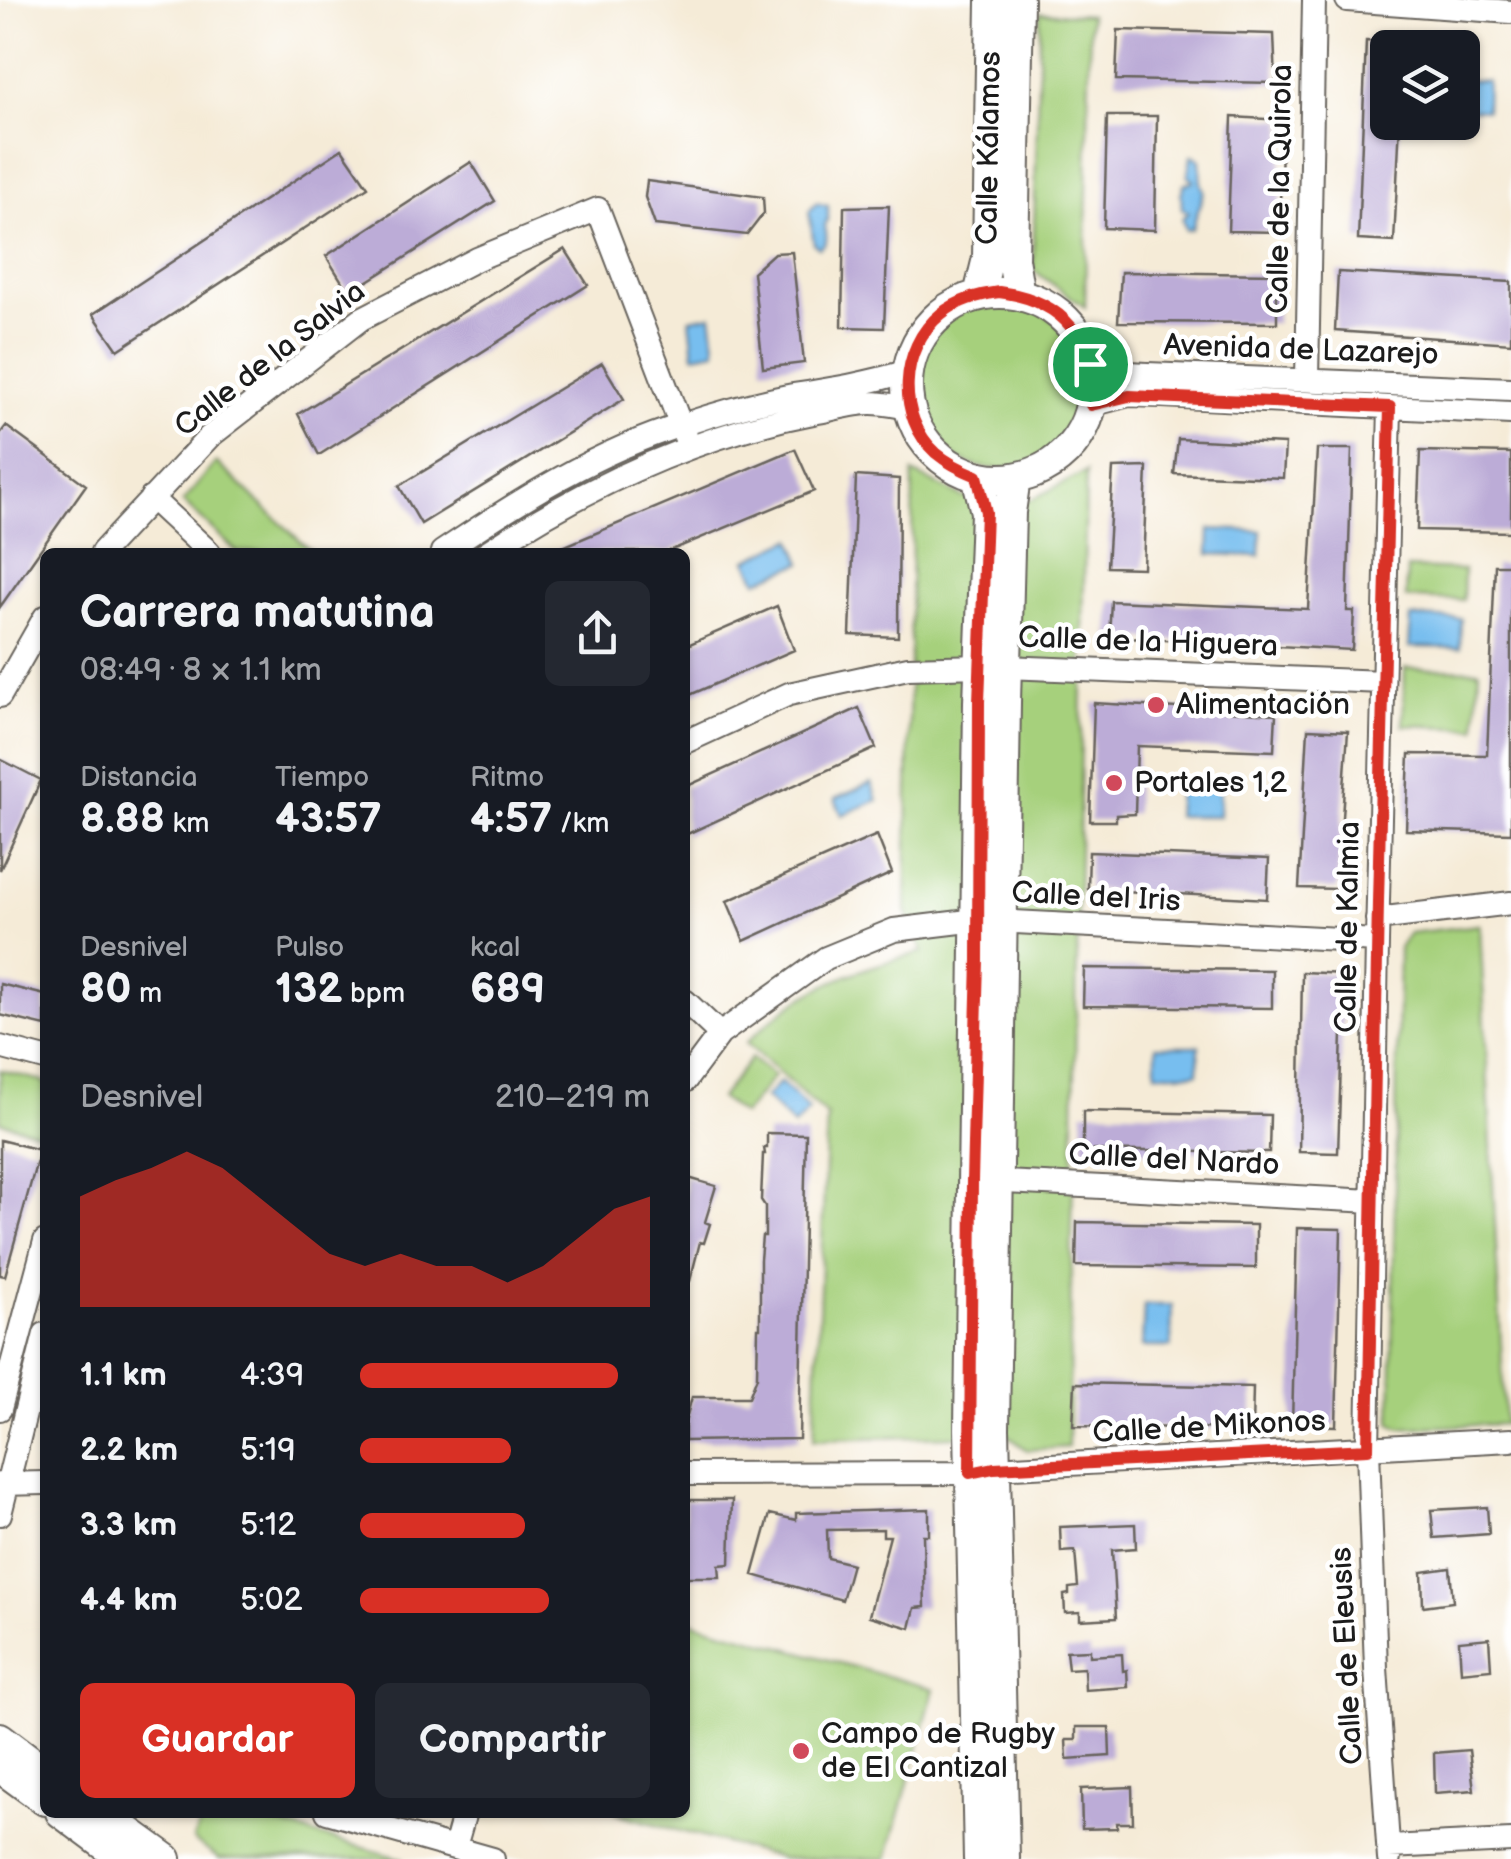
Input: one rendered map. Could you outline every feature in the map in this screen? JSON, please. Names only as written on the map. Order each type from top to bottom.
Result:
[{"type":"main road","name":"Calle Kálamos","points":[[979,295],[988,258],[992,0]]},
{"type":"main road","name":"Calle Kálamos","points":[[1018,0],[1012,259],[1019,294]]},
{"type":"main road","points":[[1019,294],[1039,301],[1064,319],[1083,344],[1093,384],[1091,405],[1084,426],[1056,460],[1016,478],[977,476],[954,467],[934,452],[919,431],[910,408],[908,371],[924,331],[940,314],[979,295],[1019,294]]},
{"type":"main road","points":[[977,476],[986,512],[994,666],[979,1859]]},
{"type":"main road","points":[[994,666],[1016,478]]},
{"type":"main road","points":[[982,1470],[1004,1859]]},
{"type":"main road","points":[[0,1738],[40,1768]]},
{"type":"main road","points":[[0,1767],[40,1796]]},
{"type":"main road","points":[[70,1818],[124,1859]]},
{"type":"main road","points":[[109,1818],[166,1859]]},
{"type":"street","name":"Calle de la Quirola","points":[[1307,379],[1314,0]]},
{"type":"street","points":[[1346,0],[1448,3],[1511,12]]},
{"type":"street","name":"Calle de la Salvia","points":[[106,548],[209,437],[361,319],[477,260],[598,209],[689,448]]},
{"type":"street","name":"Avenida de Lazarejo","points":[[1090,364],[1147,374],[1511,389]]},
{"type":"street","points":[[448,548],[518,502],[597,458],[682,424],[784,397],[868,384],[908,371]]},
{"type":"street","name":"Avenida de Lazarejo","points":[[1091,405],[1146,396],[1511,413]]},
{"type":"street","points":[[493,548],[609,482],[689,448],[788,418],[869,403],[910,408]]},
{"type":"street","name":"Calle de Kalmia","points":[[1368,1449],[1390,407]]},
{"type":"street","points":[[152,498],[205,548]]},
{"type":"street","points":[[0,696],[40,626]]},
{"type":"street","name":"Calle de la Higuera","points":[[690,740],[789,694],[908,668],[994,666],[1382,682]]},
{"type":"street","name":"Calle del Iris","points":[[690,1073],[720,1034],[826,958],[894,930],[990,921],[1377,930],[1511,902]]},
{"type":"street","points":[[690,1006],[720,1034]]},
{"type":"street","points":[[0,1046],[40,1058]]},
{"type":"street","name":"Calle del Nardo","points":[[985,1181],[1373,1201]]},
{"type":"street","points":[[0,1409],[40,1260]]},
{"type":"street","points":[[0,1514],[3,1484],[40,1352]]},
{"type":"street","name":"Calle de Mikonos","points":[[690,1474],[982,1470],[1511,1440]]},
{"type":"street","name":"Calle de Eleusis","points":[[1368,1449],[1376,1668],[1389,1853]]},
{"type":"street","points":[[3,1484],[40,1483]]},
{"type":"street","points":[[350,1818],[493,1859]]},
{"type":"street","points":[[455,1847],[463,1818]]},
{"type":"street","points":[[1389,1853],[1511,1841]]},
{"type":"green space","points":[[1040,12],[1090,15],[1085,307],[1033,270]]},
{"type":"green space","points":[[999,301],[1031,307],[1058,326],[1077,353],[1083,385],[1077,417],[1058,444],[1031,463],[999,469],[967,463],[940,444],[921,417],[915,385],[921,353],[940,326],[967,307]]},
{"type":"green space","points":[[216,462],[308,548],[233,548],[183,502]]},
{"type":"green space","points":[[1086,472],[1068,1447],[1027,1450],[1007,1435],[814,1439],[827,1116],[746,1043],[815,990],[868,968],[923,952],[906,911],[913,473],[963,497],[1030,500]]},
{"type":"green space","points":[[1407,568],[1464,570],[1463,600],[1406,598]]},
{"type":"green space","points":[[1405,668],[1479,670],[1476,728],[1403,725]]},
{"type":"green space","points":[[1480,925],[1505,1424],[1400,1428],[1391,1423],[1399,947],[1409,933]]},
{"type":"green space","points":[[751,1058],[774,1076],[743,1115],[720,1098]]},
{"type":"green space","points":[[0,1070],[40,1081],[40,1133],[0,1122]]},
{"type":"green space","name":"Campo de Rugby de El Cantizal","points":[[690,1621],[934,1689],[887,1859],[783,1859],[633,1818],[690,1818]]},
{"type":"green space","points":[[202,1818],[255,1818],[404,1859],[219,1859],[193,1840]]},
{"type":"water","points":[[1480,81],[1487,81],[1486,110],[1480,110]]},
{"type":"water","points":[[1191,156],[1200,160],[1204,191],[1192,229],[1186,230],[1182,219],[1189,212],[1182,209],[1181,194],[1184,184],[1193,182],[1188,177]]},
{"type":"water","points":[[816,203],[828,206],[826,241],[819,248],[814,244],[809,212]]},
{"type":"water","points":[[711,315],[716,351],[694,355],[690,319]]},
{"type":"water","points":[[1210,529],[1261,531],[1260,556],[1209,554]]},
{"type":"water","points":[[792,539],[802,563],[757,581],[747,560]]},
{"type":"water","points":[[1411,617],[1461,619],[1460,648],[1409,647]]},
{"type":"water","points":[[871,783],[878,800],[842,815],[835,799]]},
{"type":"water","points":[[1178,787],[1220,788],[1219,816],[1176,816]]},
{"type":"water","points":[[1156,1046],[1199,1046],[1198,1073],[1156,1073]]},
{"type":"water","points":[[780,1082],[809,1110],[794,1126],[765,1098]]},
{"type":"water","points":[[1144,1305],[1172,1305],[1171,1347],[1142,1347]]},
{"type":"building","points":[[1118,30],[1274,34],[1276,83],[1116,80]]},
{"type":"building","points":[[1366,41],[1370,41],[1370,140],[1399,140],[1394,242],[1358,240]]},
{"type":"building","points":[[1107,116],[1157,116],[1155,230],[1104,228]]},
{"type":"building","points":[[1232,117],[1283,120],[1279,232],[1228,231]]},
{"type":"building","points":[[342,149],[368,187],[118,350],[93,314]]},
{"type":"building","points":[[471,162],[495,201],[349,293],[326,256]]},
{"type":"building","points":[[647,181],[763,197],[764,213],[747,235],[655,225],[645,197]]},
{"type":"building","points":[[889,206],[884,328],[842,327],[844,207]]},
{"type":"building","points":[[565,249],[588,285],[319,455],[298,414]]},
{"type":"building","points":[[792,252],[804,363],[763,368],[753,272],[774,253]]},
{"type":"building","points":[[1121,272],[1277,274],[1277,323],[1118,322]]},
{"type":"building","points":[[1338,272],[1511,282],[1511,343],[1335,331]]},
{"type":"building","points":[[602,363],[624,399],[421,524],[399,486]]},
{"type":"building","points":[[6,426],[86,485],[0,607],[0,434]]},
{"type":"building","points":[[1178,439],[1285,444],[1283,478],[1174,474]]},
{"type":"building","points":[[795,449],[814,491],[677,548],[560,548]]},
{"type":"building","points":[[1317,449],[1352,449],[1347,611],[1354,611],[1352,650],[1109,637],[1111,601],[1308,609]]},
{"type":"building","points":[[1420,451],[1511,453],[1511,532],[1417,530]]},
{"type":"building","points":[[1147,467],[1143,568],[1107,567],[1113,468]]},
{"type":"building","points":[[856,476],[899,479],[898,637],[850,635]]},
{"type":"building","points":[[1495,565],[1511,565],[1511,833],[1406,830],[1409,754],[1487,755]]},
{"type":"building","points":[[777,606],[794,650],[690,695],[690,644]]},
{"type":"building","name":"Portales 1,2","points":[[1094,703],[1276,714],[1274,751],[1137,746],[1135,814],[1116,815],[1116,821],[1090,821]]},
{"type":"building","points":[[859,708],[876,748],[690,833],[690,785]]},
{"type":"building","points":[[1308,729],[1348,731],[1337,889],[1299,888]]},
{"type":"building","points":[[0,759],[40,782],[0,870]]},
{"type":"building","points":[[877,835],[892,873],[744,941],[727,901]]},
{"type":"building","points":[[1089,852],[1269,859],[1267,899],[1088,889]]},
{"type":"building","points":[[1084,968],[1272,970],[1272,1008],[1083,1006]]},
{"type":"building","points":[[1302,972],[1344,974],[1338,1153],[1299,1152]]},
{"type":"building","points":[[0,984],[40,994],[40,1025],[0,1015]]},
{"type":"building","points":[[1083,1111],[1270,1115],[1269,1153],[1083,1150]]},
{"type":"building","points":[[767,1133],[806,1134],[799,1439],[690,1441],[692,1397],[749,1397],[757,1377],[760,1260],[765,1236],[765,1206],[761,1200],[763,1154]]},
{"type":"building","points":[[0,1140],[40,1150],[5,1276],[0,1275]]},
{"type":"building","points":[[690,1178],[716,1186],[705,1222],[710,1224],[704,1243],[700,1242],[690,1281]]},
{"type":"building","points":[[1077,1222],[1256,1225],[1256,1268],[1076,1266]]},
{"type":"building","points":[[1297,1228],[1341,1229],[1336,1426],[1292,1425]]},
{"type":"building","points":[[1075,1383],[1253,1387],[1252,1429],[1073,1426]]},
{"type":"building","points":[[690,1500],[732,1500],[730,1564],[719,1565],[720,1577],[690,1577]]},
{"type":"building","points":[[1487,1507],[1489,1534],[1434,1538],[1431,1510]]},
{"type":"building","points":[[929,1509],[929,1535],[923,1535],[925,1607],[915,1608],[910,1628],[869,1616],[890,1536],[883,1536],[883,1529],[827,1530],[828,1558],[852,1564],[842,1600],[753,1575],[770,1514],[796,1520],[796,1513]]},
{"type":"building","points":[[1135,1524],[1136,1548],[1112,1550],[1116,1618],[1080,1620],[1080,1612],[1065,1613],[1064,1595],[1069,1594],[1069,1588],[1078,1587],[1075,1551],[1061,1552],[1060,1527]]},
{"type":"building","points":[[1450,1568],[1453,1602],[1423,1606],[1422,1572]]},
{"type":"building","points":[[1489,1638],[1491,1669],[1461,1672],[1459,1641]]},
{"type":"building","points":[[1090,1650],[1090,1656],[1122,1654],[1128,1687],[1085,1690],[1084,1668],[1068,1669],[1066,1651]]},
{"type":"building","points":[[1076,1727],[1109,1727],[1110,1756],[1067,1759],[1066,1740],[1076,1740]]},
{"type":"building","points":[[1469,1750],[1474,1790],[1435,1793],[1434,1753]]},
{"type":"building","points":[[1132,1787],[1133,1823],[1117,1823],[1117,1828],[1082,1829],[1081,1789]]},
{"type":"place","name":"Alimentación","points":[[1156,705]]},
{"type":"place","name":"Portales 1,2","points":[[1114,783]]},
{"type":"place","name":"Campo de Rugby de El Cantizal","points":[[801,1751]]},
{"type":"route","points":[[999,292],[1019,294],[1057,312],[1083,344],[1090,364],[1091,405],[1129,396],[1162,396],[1390,407],[1368,1449],[994,1468],[970,1473],[979,702],[986,512],[977,476],[954,467],[934,452],[919,431],[910,408],[908,371],[924,331],[940,314],[958,302],[999,292]]}]
